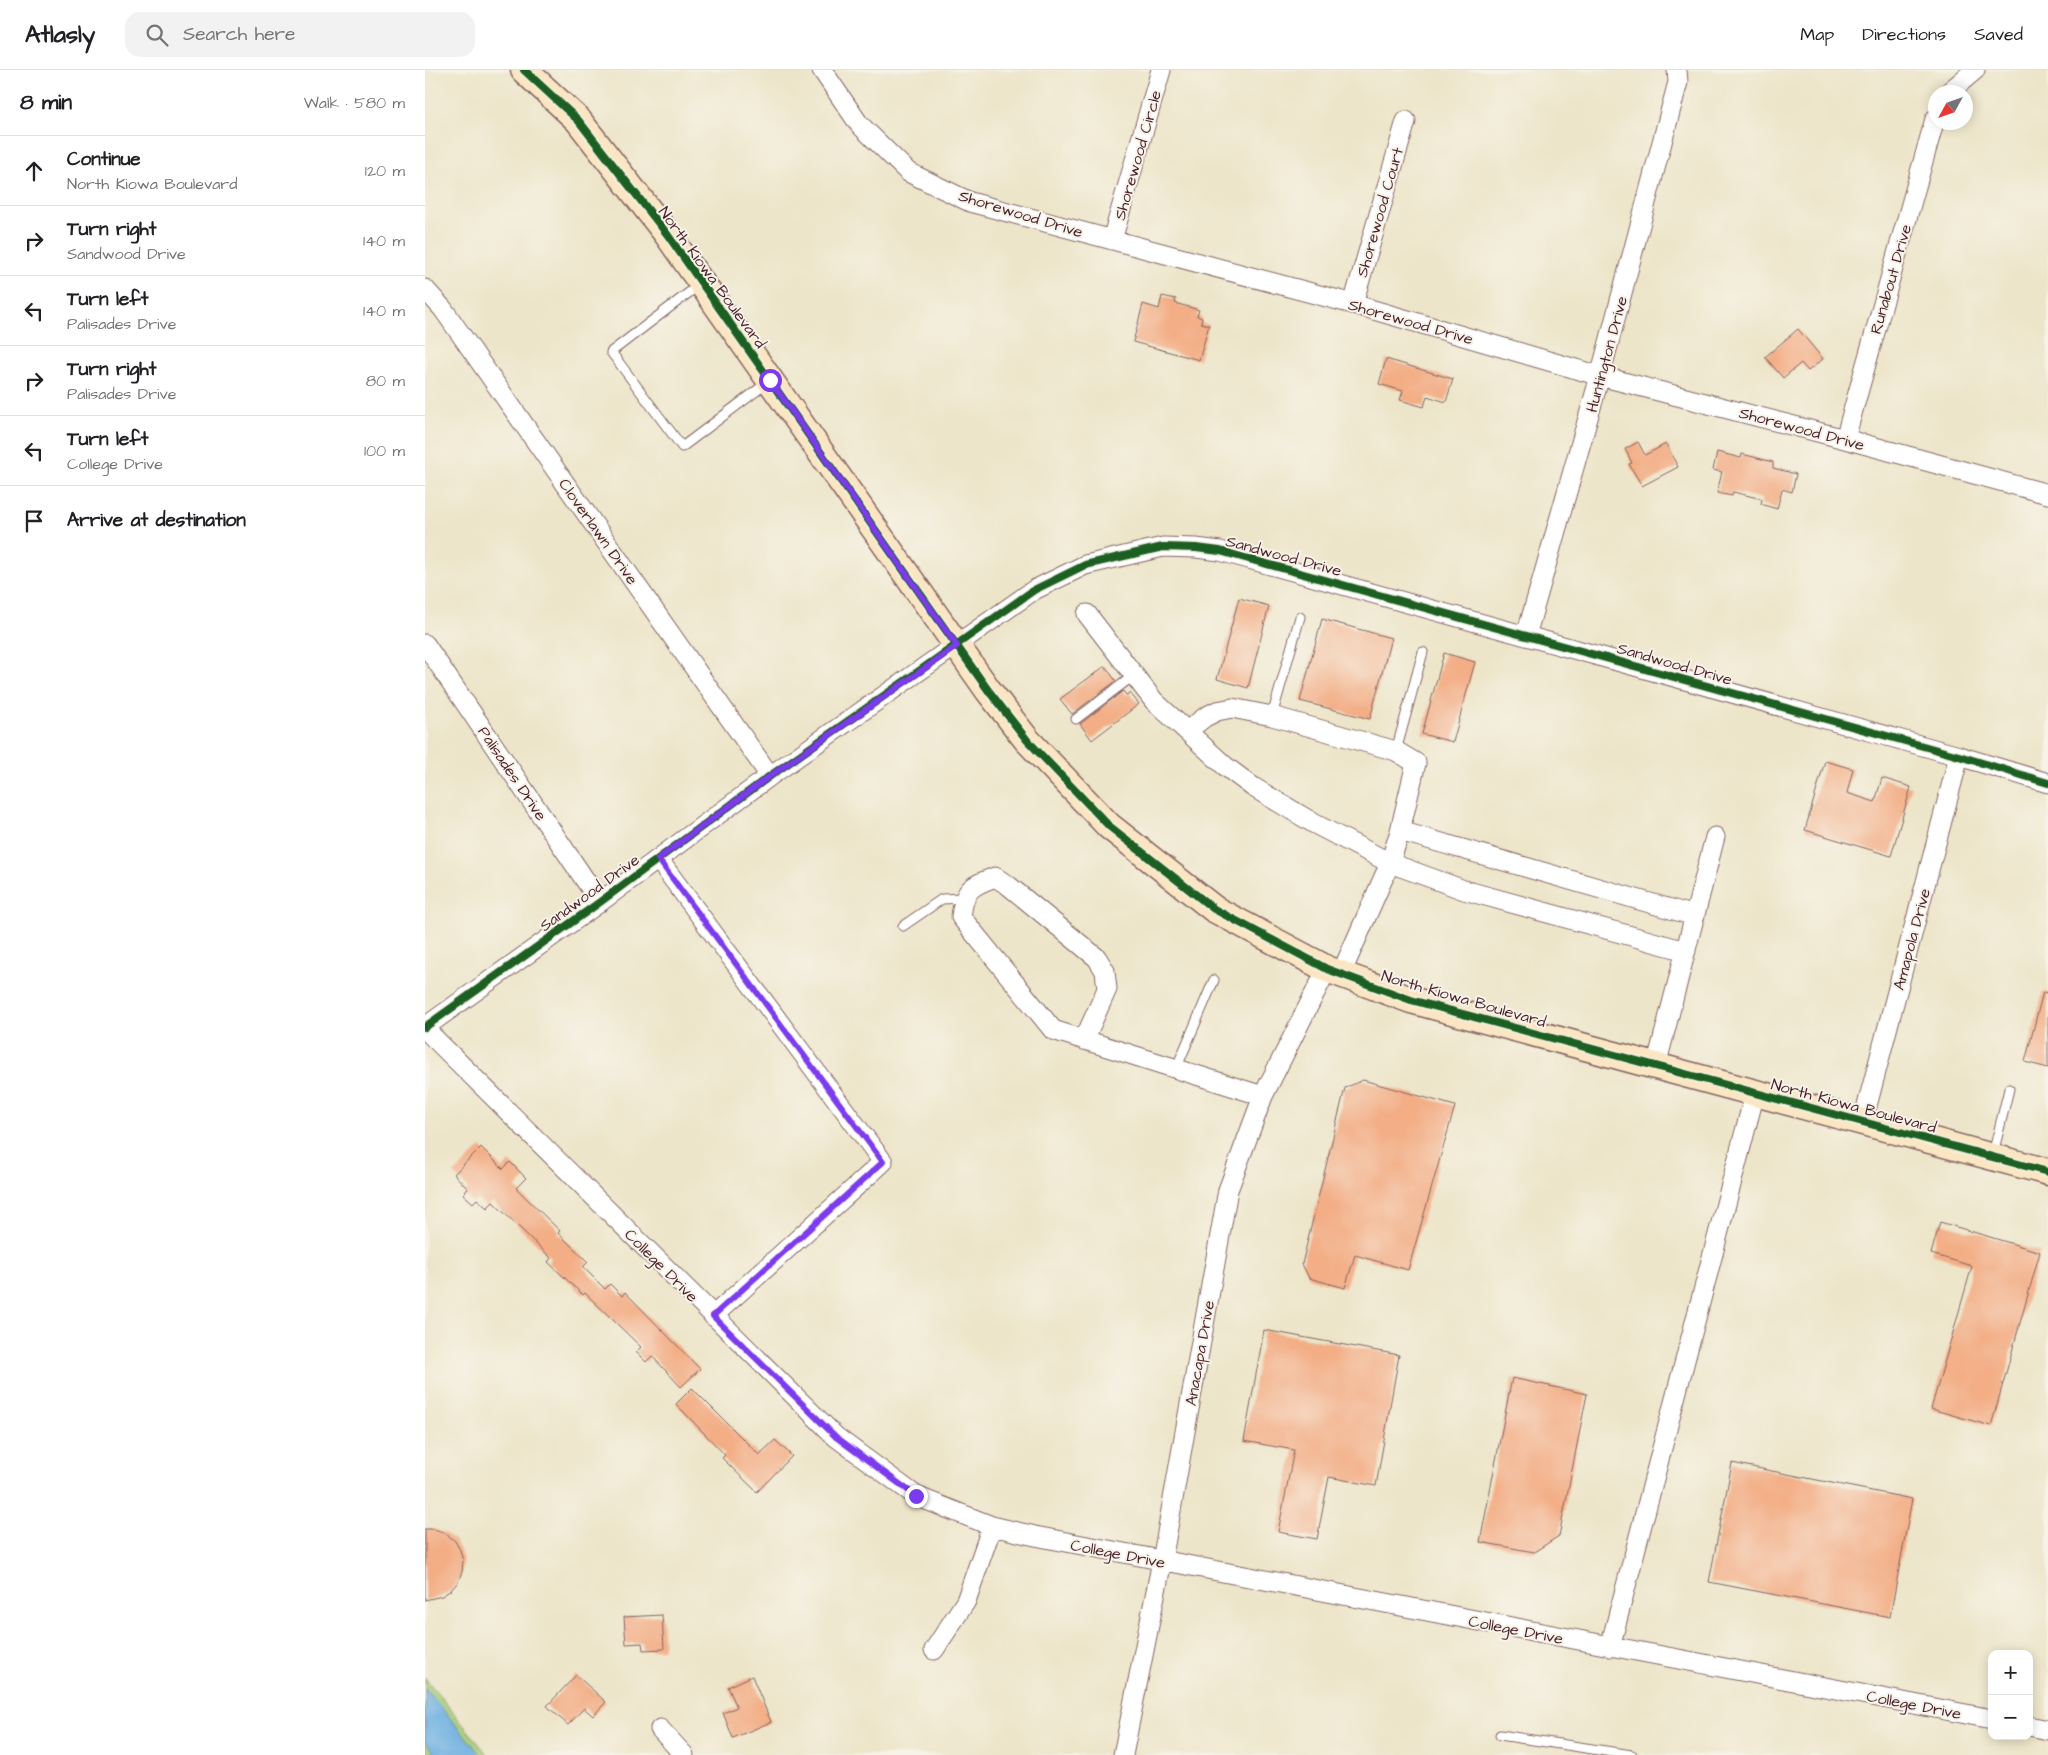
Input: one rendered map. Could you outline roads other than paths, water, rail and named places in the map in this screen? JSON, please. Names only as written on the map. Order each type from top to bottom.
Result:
[{"type":"street","name":"North Kiowa Boulevard","points":[[524,70],[577,120],[662,227],[957,646],[1027,740],[1109,826],[1214,909],[1334,971],[1411,1000],[2048,1172]]},
{"type":"street","name":"Shorewood Drive","points":[[823,70],[859,124],[907,172],[970,202],[1353,304],[1600,376],[2048,494]]},
{"type":"street","name":"Shorewood Circle","points":[[1112,240],[1161,70]]},
{"type":"street","name":"Huntington Drive","points":[[1526,636],[1600,376],[1678,82],[1677,70]]},
{"type":"street","points":[[1957,85],[1975,70]]},
{"type":"street","name":"Shorewood Court","points":[[1353,304],[1406,121]]},
{"type":"street","name":"Runabout Drive","points":[[1845,439],[1932,130]]},
{"type":"street","name":"Cloverlawn Drive","points":[[425,289],[443,309],[770,776]]},
{"type":"street","name":"Sandwood Drive","points":[[425,1028],[770,776],[1035,590],[1085,564],[1163,547],[1220,551],[1959,756],[2048,783]]},
{"type":"street","points":[[1087,614],[1154,701],[1225,766],[1253,787],[1322,828],[1390,864],[1464,890],[1686,951]]},
{"type":"street","name":"Palisades Drive","points":[[425,644],[600,902]]},
{"type":"street","points":[[1187,731],[1205,716],[1232,708],[1272,716],[1396,751]]},
{"type":"street","name":"Anacapa Drive","points":[[1123,1755],[1161,1561],[1228,1190],[1263,1096],[1334,971],[1390,864],[1416,763],[1396,751]]},
{"type":"street","name":"Amapola Drive","points":[[1863,1121],[1959,756]]},
{"type":"street","points":[[1400,831],[1695,916]]},
{"type":"street","points":[[1657,1066],[1715,837]]},
{"type":"street","points":[[658,859],[883,1162],[713,1316]]},
{"type":"street","points":[[1084,1040],[1107,989],[1105,971],[1097,958],[1009,886],[995,877],[976,884],[963,898],[961,917],[1053,1030],[1084,1040],[1176,1069],[1263,1096]]},
{"type":"street","name":"College Drive","points":[[425,1028],[836,1437],[916,1496],[992,1526],[1161,1561],[1988,1718]]},
{"type":"street","points":[[1610,1647],[1755,1093]]},
{"type":"street","points":[[934,1650],[967,1600],[992,1526]]},
{"type":"street","points":[[2033,1727],[2048,1730]]},
{"type":"street","points":[[661,1729],[683,1755]]},
{"type":"lane","points":[[701,284],[611,352],[681,447],[770,380]]},
{"type":"lane","points":[[1272,716],[1300,617]]},
{"type":"lane","points":[[1396,751],[1423,652]]},
{"type":"lane","points":[[1076,719],[1133,676]]},
{"type":"lane","points":[[903,926],[942,899],[963,898]]},
{"type":"lane","points":[[1176,1069],[1214,980]]},
{"type":"lane","points":[[1993,1156],[2009,1089]]},
{"type":"lane","points":[[1500,1735],[1633,1755]]},
{"type":"water","points":[[425,1688],[481,1755],[435,1755],[425,1741]]}]
